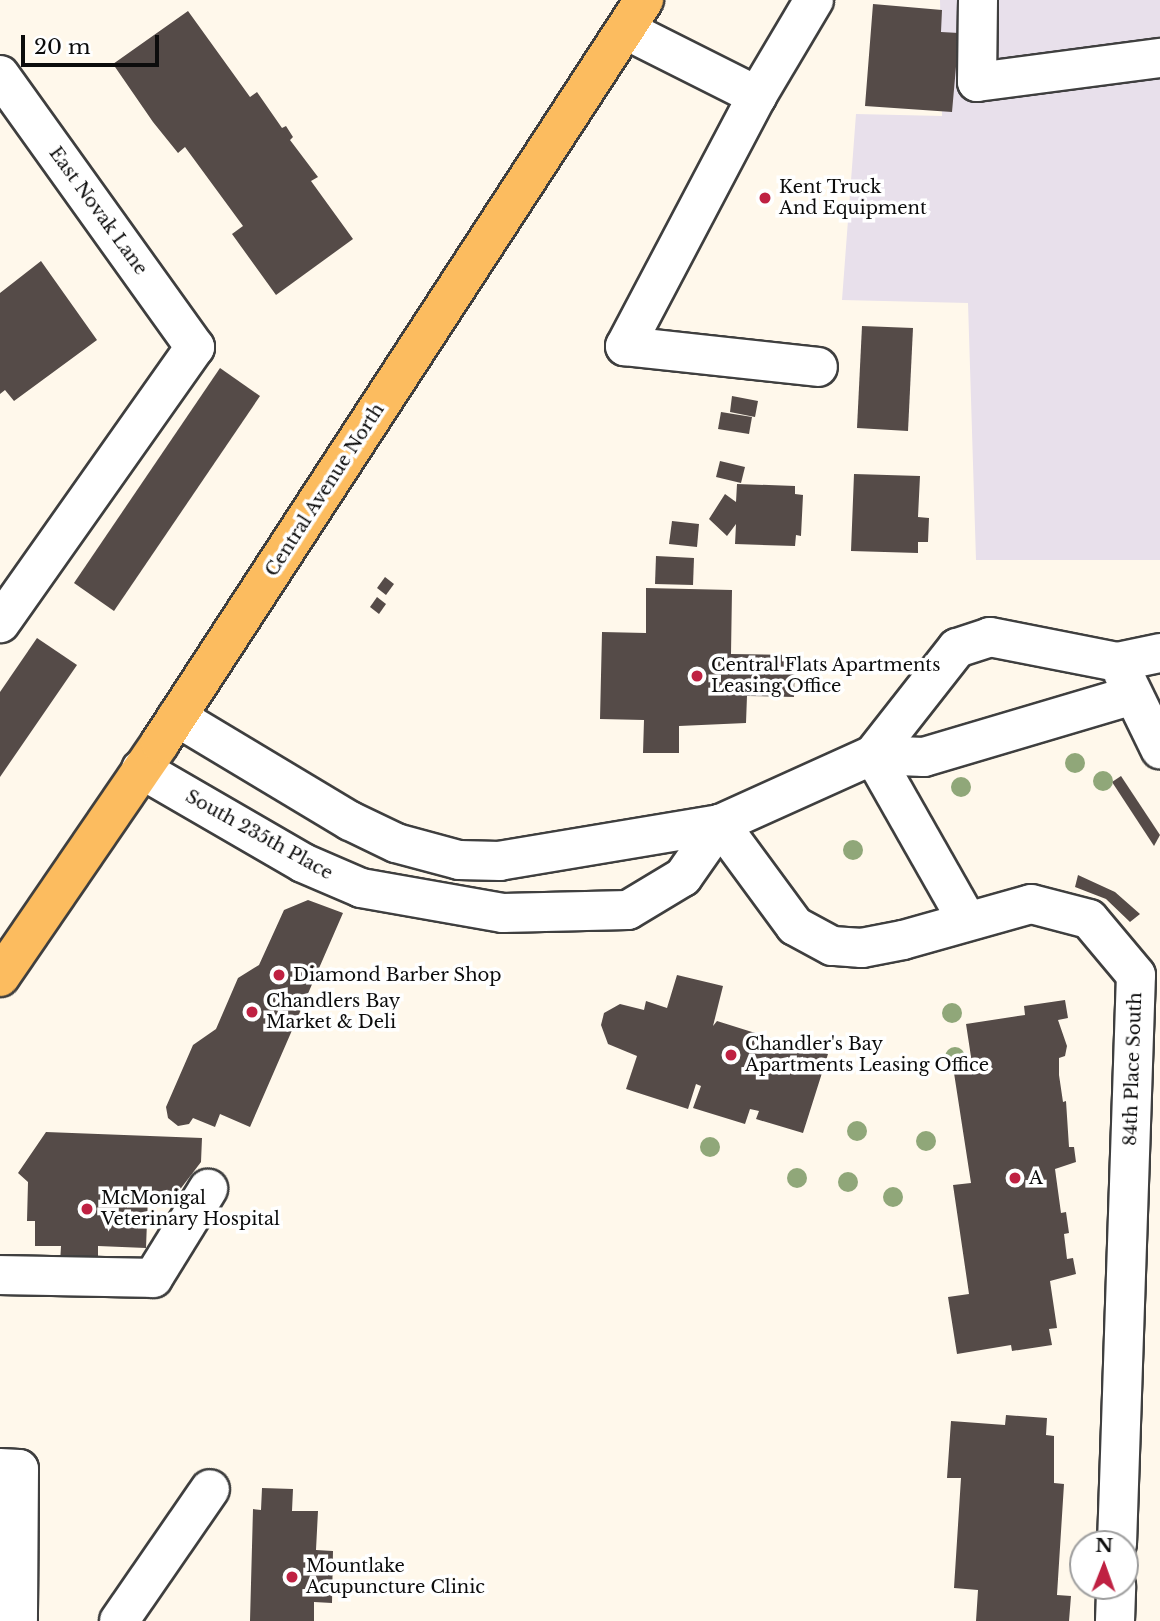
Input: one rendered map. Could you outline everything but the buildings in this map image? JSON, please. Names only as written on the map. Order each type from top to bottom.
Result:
[{"type":"main road","name":"Central Avenue North","points":[[0,977],[177,717],[635,15]]},
{"type":"street","points":[[814,0],[757,96],[625,346],[818,367]]},
{"type":"street","points":[[978,0],[977,82],[1160,58]]},
{"type":"street","points":[[635,15],[757,96]]},
{"type":"street","name":"East Novak Lane","points":[[0,75],[195,347],[6,606]]},
{"type":"street","points":[[873,755],[957,648],[990,637],[1125,678],[1160,749]]},
{"type":"street","points":[[177,717],[350,821],[396,843],[459,860],[500,861],[720,824],[873,755],[924,757],[1125,678],[1160,653]]},
{"type":"street","points":[[873,755],[967,919]]},
{"type":"street","name":"South 235th Place","points":[[141,769],[303,863],[361,888],[503,913],[628,910],[683,877],[720,824]]},
{"type":"street","name":"84th Place South","points":[[720,824],[794,926],[832,946],[862,948],[1031,904],[1088,919],[1136,975],[1117,1530]]},
{"type":"street","points":[[0,1275],[153,1278],[208,1189]]},
{"type":"street","points":[[0,1468],[19,1469],[18,1621]]},
{"type":"street","points":[[118,1621],[210,1489]]},
{"type":"street","points":[[1115,1621],[1116,1600]]},
{"type":"shaded area","points":[[940,0],[1160,0],[1160,560],[976,560],[968,303],[842,300],[856,114],[942,116]]},
{"type":"place","name":"Kent Truck And Equipment","points":[[765,198]]},
{"type":"place","name":"Central Flats Apartments Leasing Office","points":[[697,676]]},
{"type":"place","name":"Diamond Barber Shop","points":[[279,975]]},
{"type":"place","name":"Chandlers Bay Market & Deli","points":[[252,1012]]},
{"type":"place","name":"Chandler's Bay Apartments Leasing Office","points":[[731,1055]]},
{"type":"place","name":"A","points":[[1015,1178]]},
{"type":"place","name":"McMonigal Veterinary Hospital","points":[[87,1209]]},
{"type":"place","name":"Mountlake Acupuncture Clinic","points":[[292,1577]]}]
